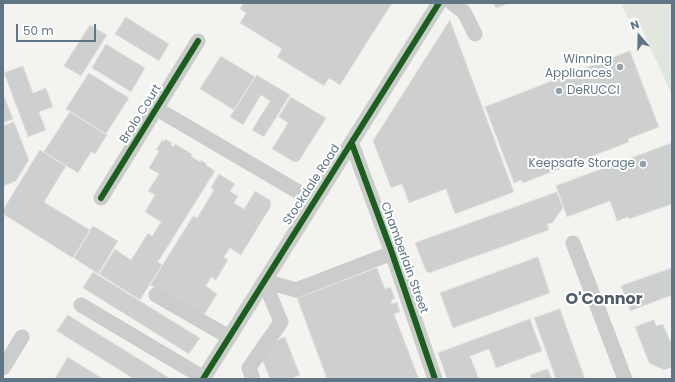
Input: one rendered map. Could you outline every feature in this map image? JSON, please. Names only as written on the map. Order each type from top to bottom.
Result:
[{"type":"street","name":"Stockdale Road","points":[[204,379],[264,281],[440,3]]},
{"type":"street","points":[[452,3],[464,12],[475,34]]},
{"type":"street","name":"Brolo Court","points":[[101,198],[198,41]]},
{"type":"street","name":"Brolo Court","points":[[157,109],[314,202]]},
{"type":"street","name":"Chamberlain Street","points":[[352,144],[392,253],[435,379]]},
{"type":"street","points":[[573,243],[625,379]]},
{"type":"street","points":[[264,281],[296,290],[392,253]]},
{"type":"street","points":[[253,379],[249,368],[280,322],[264,281]]},
{"type":"street","points":[[156,295],[229,338]]},
{"type":"street","points":[[81,305],[204,379]]},
{"type":"street","points":[[3,368],[22,337]]},
{"type":"shaded area","points":[[621,3],[672,3],[672,95],[636,16],[628,19]]},
{"type":"building","points":[[244,3],[392,3],[340,85],[329,78],[324,86],[277,57],[282,49],[240,23],[246,13],[240,9]]},
{"type":"building","points":[[494,3],[510,3],[496,8]]},
{"type":"building","points":[[126,17],[169,44],[159,61],[115,34]]},
{"type":"building","points":[[450,20],[514,192],[455,214],[446,189],[409,203],[402,184],[391,188],[373,141]]},
{"type":"building","points":[[90,25],[107,35],[81,76],[64,66]]},
{"type":"building","points":[[106,44],[145,68],[131,92],[92,68]]},
{"type":"building","points":[[630,51],[659,127],[628,139],[629,142],[523,183],[521,180],[514,183],[485,107]]},
{"type":"building","points":[[221,56],[255,77],[234,110],[200,89]]},
{"type":"building","points":[[23,66],[33,93],[46,88],[53,107],[39,112],[46,130],[28,137],[4,73]]},
{"type":"building","points":[[89,73],[129,98],[106,134],[66,109]]},
{"type":"building","points":[[257,75],[290,95],[264,137],[252,130],[270,101],[261,95],[243,125],[230,117]]},
{"type":"building","points":[[3,93],[13,119],[3,123]]},
{"type":"building","points":[[291,97],[326,118],[299,161],[294,162],[272,149],[288,123],[279,117]]},
{"type":"building","points":[[70,112],[107,135],[95,154],[91,152],[78,173],[44,152]]},
{"type":"building","points":[[14,122],[29,160],[16,181],[3,186],[3,126]]},
{"type":"building","points":[[166,139],[172,143],[171,145],[173,147],[175,144],[192,154],[191,156],[200,162],[201,160],[207,164],[206,165],[215,171],[158,262],[162,265],[140,300],[99,274],[115,249],[131,260],[148,233],[152,236],[161,222],[145,212],[155,195],[148,191],[159,174],[149,168],[159,151],[156,150],[162,140],[164,141]]},
{"type":"building","name":"Keepsafe Storage","points":[[672,143],[672,204],[629,219],[628,217],[617,221],[610,201],[567,217],[556,186]]},
{"type":"building","points":[[40,150],[66,166],[44,202],[90,230],[73,258],[3,214],[3,210]]},
{"type":"building","points":[[219,174],[235,184],[230,191],[238,196],[234,203],[244,209],[255,191],[270,200],[271,206],[241,255],[230,248],[224,257],[228,260],[216,280],[211,277],[206,286],[217,294],[203,317],[150,285],[193,216],[197,218],[214,190],[211,188]]},
{"type":"building","points":[[557,192],[563,208],[552,223],[547,224],[549,230],[429,273],[426,271],[415,243]]},
{"type":"building","points":[[93,226],[118,241],[98,274],[74,258]]},
{"type":"building","points":[[538,257],[550,293],[453,328],[440,293]]},
{"type":"building","points":[[377,268],[385,289],[391,287],[395,299],[391,300],[392,304],[397,302],[400,312],[394,314],[419,379],[327,379],[297,298]]},
{"type":"building","points":[[672,268],[672,295],[630,311],[621,286]]},
{"type":"building","points":[[93,272],[200,338],[189,354],[83,288]]},
{"type":"building","points":[[560,309],[585,379],[556,379],[534,318]]},
{"type":"building","points":[[68,315],[171,379],[134,379],[57,331]]},
{"type":"building","points":[[530,319],[542,351],[496,368],[489,349],[470,356],[479,379],[447,379],[438,353]]},
{"type":"building","points":[[654,320],[656,326],[663,324],[670,341],[672,340],[672,367],[664,370],[649,363],[635,327]]},
{"type":"building","points":[[285,337],[300,375],[291,379],[270,379],[262,359],[273,342]]},
{"type":"building","points":[[68,357],[103,379],[55,379]]},
{"type":"building","points":[[548,369],[552,379],[532,379],[530,375]]},
{"type":"cycle path","points":[[203,379],[439,3]]},
{"type":"cycle path","points":[[101,198],[198,41]]},
{"type":"cycle path","points":[[352,144],[392,253],[435,379]]},
{"type":"place","name":"Winning Appliances","points":[[620,67]]},
{"type":"place","name":"DeRUCCI","points":[[559,91]]},
{"type":"place","name":"Keepsafe Storage","points":[[643,164]]},
{"type":"district","name":"O'Connor","points":[[604,300]]}]
